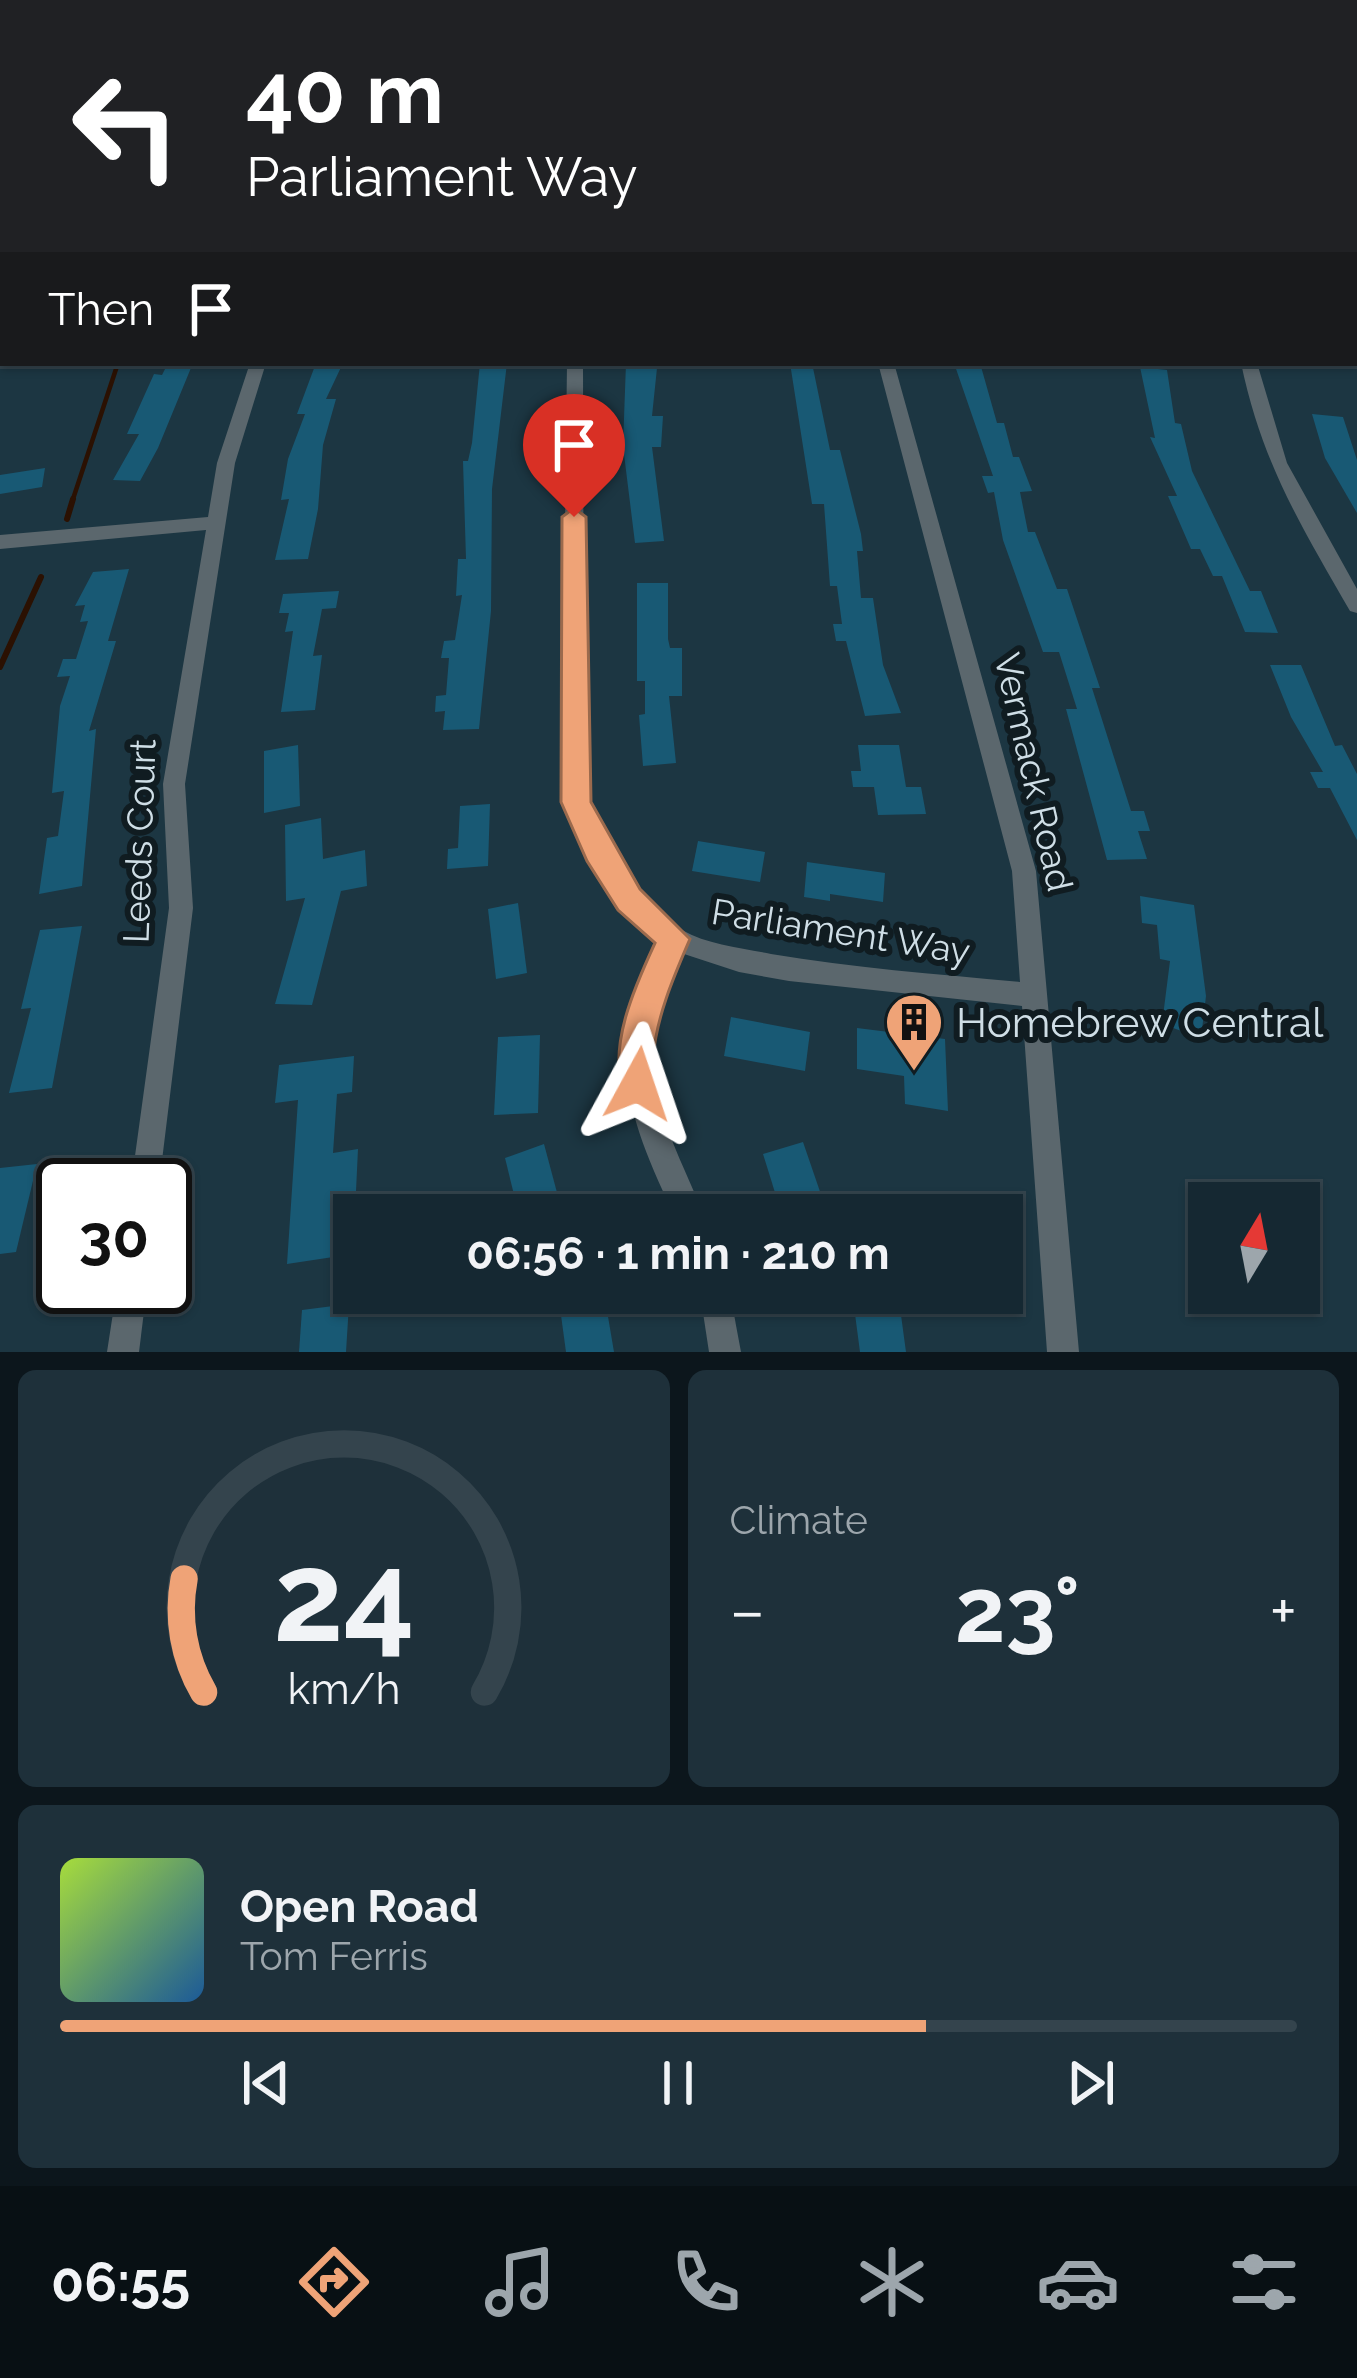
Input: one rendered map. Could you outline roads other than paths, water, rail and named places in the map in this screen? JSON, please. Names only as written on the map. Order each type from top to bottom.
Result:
[{"type":"street","name":"Leeds Court","points":[[149,1158],[182,908],[174,784],[226,463],[257,366]]},
{"type":"street","name":"Parliament Way","points":[[575,366],[576,802],[598,852],[629,899],[674,939],[766,963],[1031,995]]},
{"type":"street","name":"Vermack Road","points":[[887,366],[1024,872],[1063,1352]]},
{"type":"street","points":[[1250,366],[1262,433],[1286,489],[1357,606]]},
{"type":"street","points":[[0,542],[216,523]]},
{"type":"street","points":[[674,939],[652,986],[635,1060],[640,1108],[679,1194]]},
{"type":"street","points":[[123,1352],[128,1314]]},
{"type":"street","points":[[719,1314],[725,1352]]},
{"type":"waterway","points":[[72,502],[117,366]]},
{"type":"waterway","points":[[67,519],[73,499]]},
{"type":"waterway","points":[[0,667],[41,577]]},
{"type":"place","name":"Homebrew Central","points":[[914,1073]]}]
